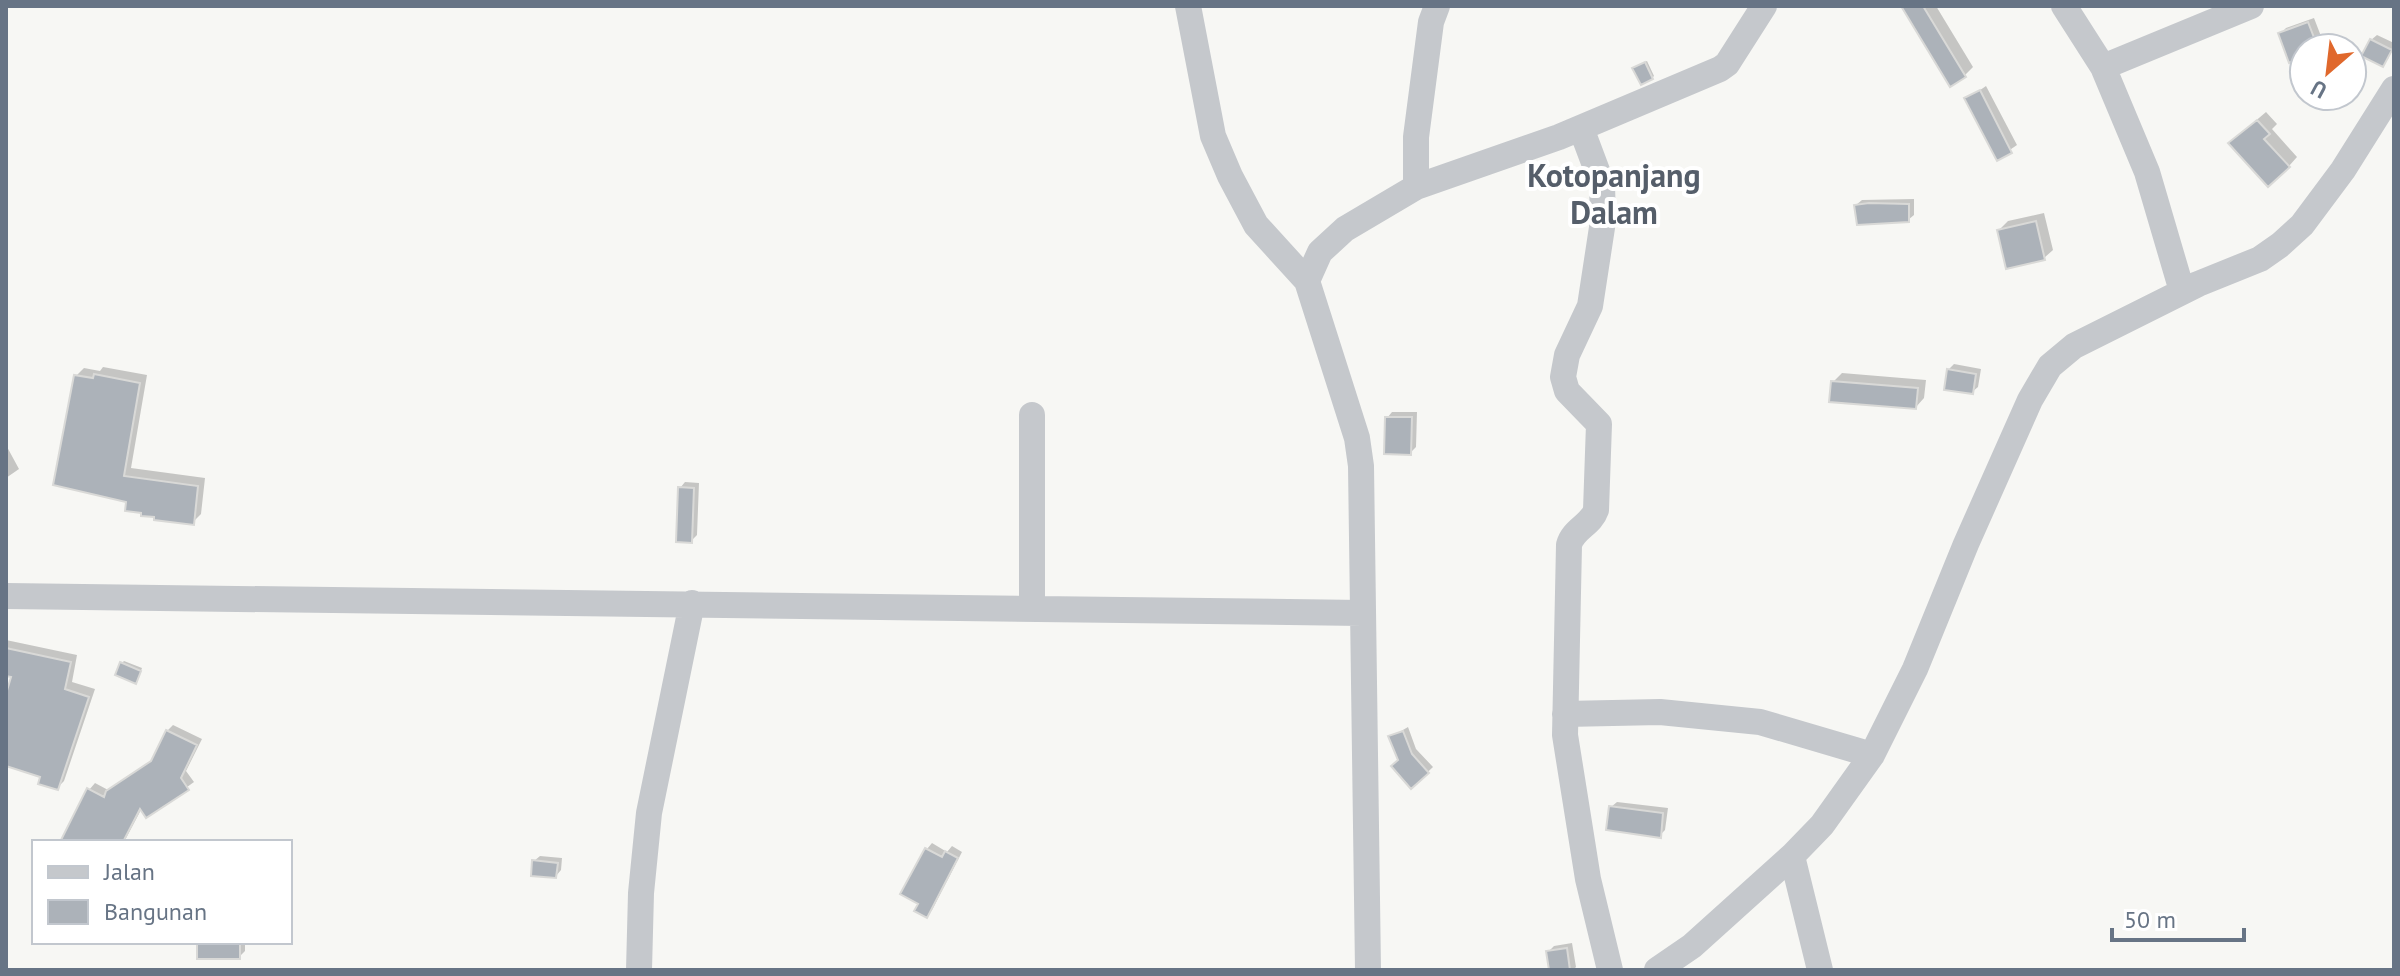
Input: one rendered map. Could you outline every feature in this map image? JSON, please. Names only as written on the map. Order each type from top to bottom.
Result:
[{"type":"street","points":[[1188,6],[1213,136],[1256,225],[1307,281],[1357,438],[1361,466],[1368,970]]},
{"type":"street","points":[[1416,187],[1416,137],[1431,22],[1437,6]]},
{"type":"street","points":[[1307,281],[1320,252],[1345,229],[1416,187],[1581,128],[1727,64],[1764,6]]},
{"type":"street","points":[[2064,6],[2103,67],[2147,172],[2182,291]]},
{"type":"street","points":[[2103,67],[2251,6]]},
{"type":"street","points":[[1657,970],[1692,946],[1792,856],[1822,825],[1872,755],[1915,669],[2030,400],[2050,366],[2074,346],[2182,291],[2260,259],[2302,225],[2343,170],[2394,89]]},
{"type":"street","points":[[1581,128],[1602,184],[1603,221],[1590,306],[1567,355],[1563,377],[1567,391],[1597,420],[1599,437],[1596,510],[1592,519],[1575,533],[1569,545],[1565,735],[1588,879],[1610,970]]},
{"type":"street","points":[[1032,415],[1032,608]]},
{"type":"street","points":[[6,596],[1362,613]]},
{"type":"street","points":[[639,970],[641,893],[649,813],[692,603]]},
{"type":"street","points":[[1565,714],[1660,712],[1760,722],[1872,755]]},
{"type":"street","points":[[1792,856],[1820,970]]},
{"type":"building","points":[[1901,6],[1923,6],[1966,77],[1950,87]]},
{"type":"building","points":[[2308,22],[2312,32],[2288,32],[2288,60],[2278,33]]},
{"type":"building","points":[[2370,39],[2392,50],[2383,67],[2368,60]]},
{"type":"building","points":[[1645,62],[1653,79],[1641,85],[1632,68]]},
{"type":"building","points":[[1980,90],[2012,153],[1997,161],[1964,98]]},
{"type":"building","points":[[2257,120],[2270,134],[2264,139],[2290,167],[2268,187],[2228,143]]},
{"type":"building","points":[[1909,204],[1909,222],[1857,225],[1854,205]]},
{"type":"building","points":[[2036,221],[2045,260],[2006,269],[1997,230]]},
{"type":"building","points":[[1947,369],[1976,374],[1973,394],[1944,390]]},
{"type":"building","points":[[94,374],[140,383],[124,476],[198,486],[194,525],[154,520],[154,517],[125,511],[126,502],[53,485],[74,375],[93,378]]},
{"type":"building","points":[[1831,381],[1918,388],[1916,409],[1829,402]]},
{"type":"building","points":[[1385,417],[1412,417],[1411,455],[1384,454]]},
{"type":"building","points":[[678,487],[694,488],[692,543],[676,542]]},
{"type":"building","points":[[6,648],[71,662],[65,689],[89,697],[58,790],[38,784],[40,777],[6,766],[6,694],[11,677],[6,676]]},
{"type":"building","points":[[120,662],[141,671],[136,684],[115,675]]},
{"type":"building","points":[[166,730],[197,745],[181,778],[189,790],[146,818],[140,809],[124,840],[61,840],[87,788],[104,797],[106,791],[151,761]]},
{"type":"building","points":[[1403,731],[1412,754],[1429,773],[1411,789],[1391,766],[1398,760],[1388,736]]},
{"type":"building","points":[[1609,806],[1663,813],[1661,838],[1606,830]]},
{"type":"building","points":[[925,848],[942,857],[945,851],[958,858],[927,918],[914,911],[918,904],[900,894]]},
{"type":"building","points":[[532,860],[558,863],[556,878],[531,876]]},
{"type":"building","points":[[197,944],[240,944],[240,959],[197,959]]},
{"type":"building","points":[[1567,948],[1570,970],[1549,970],[1546,951]]},
{"type":"district","name":"Kotopanjang Dalam","points":[[1614,194]]}]
